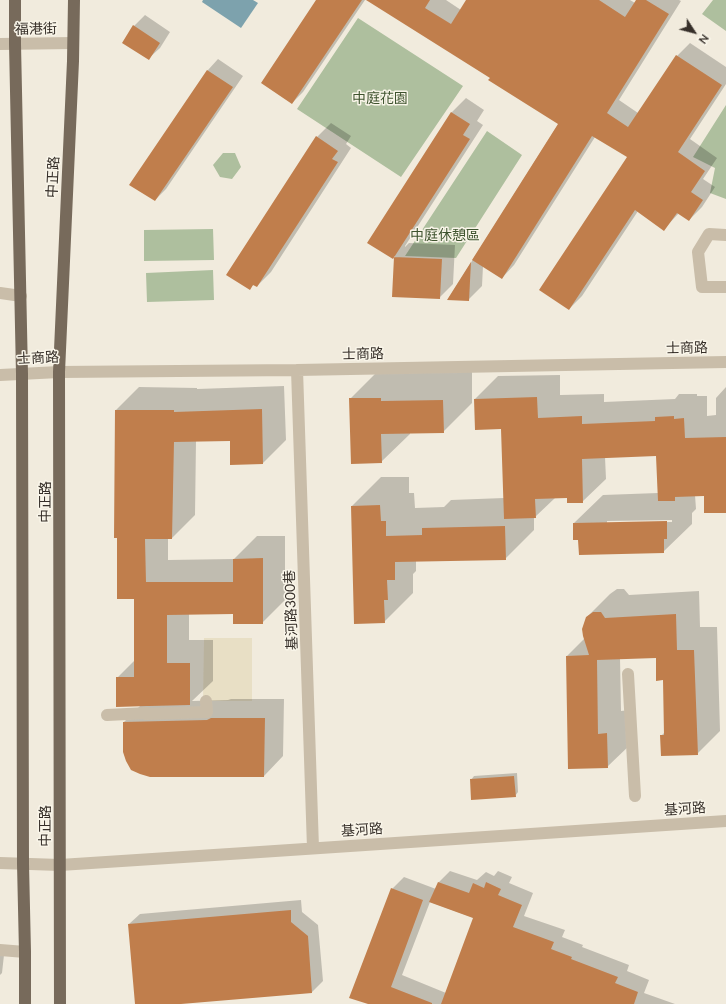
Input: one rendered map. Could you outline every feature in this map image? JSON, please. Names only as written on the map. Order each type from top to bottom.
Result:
[{"type":"main road","name":"中正路","points":[[15,0],[14,44],[22,374],[23,864],[25,1004]]},
{"type":"main road","name":"中正路","points":[[60,1004],[59,372],[73,69],[74,0]]},
{"type":"street","name":"福港街","points":[[0,44],[73,43]]},
{"type":"street","points":[[726,235],[710,234],[698,252],[702,287],[726,287]]},
{"type":"street","points":[[0,293],[20,296]]},
{"type":"street","name":"士商路","points":[[0,374],[726,362]]},
{"type":"street","name":"基河路300巷","points":[[297,370],[313,848]]},
{"type":"street","points":[[628,674],[635,796]]},
{"type":"street","points":[[107,715],[207,712],[206,701]]},
{"type":"street","name":"基河路","points":[[0,863],[60,865],[726,821]]},
{"type":"street","points":[[0,950],[25,952]]},
{"type":"green space","points":[[713,0],[726,0],[726,31],[702,14]]},
{"type":"green space","name":"中庭花園","points":[[358,18],[463,86],[401,177],[297,109]]},
{"type":"green space","points":[[726,105],[726,199],[710,193],[715,168],[693,157]]},
{"type":"green space","name":"中庭休憩區","points":[[487,131],[522,155],[456,258],[405,256]]},
{"type":"green space","points":[[223,153],[235,153],[241,167],[232,179],[220,177],[213,165]]},
{"type":"green space","points":[[213,229],[214,260],[144,261],[144,230]]},
{"type":"green space","points":[[213,270],[214,300],[147,302],[146,273]]},
{"type":"shaded area","points":[[204,638],[252,638],[252,701],[203,701]]},
{"type":"water","points":[[203,0],[253,0],[258,3],[241,28],[202,2]]},
{"type":"building","points":[[316,0],[362,0],[292,104],[261,83]]},
{"type":"building","points":[[366,0],[430,0],[425,8],[451,24],[466,0],[599,0],[625,17],[636,0],[646,0],[669,14],[607,113],[628,127],[676,55],[722,85],[678,152],[705,171],[691,192],[703,200],[689,221],[677,213],[664,231],[635,210],[569,310],[539,290],[627,157],[592,136],[502,279],[472,260],[558,124],[488,80],[490,78]]},
{"type":"building","points":[[133,25],[160,43],[149,60],[122,43]]},
{"type":"building","points":[[207,70],[233,87],[155,201],[129,185]]},
{"type":"building","points":[[451,112],[470,124],[463,135],[470,139],[393,259],[367,243]]},
{"type":"building","points":[[316,136],[338,151],[332,159],[338,162],[257,287],[253,285],[250,290],[226,275]]},
{"type":"building","points":[[394,257],[442,259],[440,299],[392,297]]},
{"type":"building","points":[[471,262],[469,301],[447,300]]},
{"type":"building","points":[[537,397],[538,418],[582,416],[582,424],[655,421],[655,417],[674,416],[674,419],[684,418],[685,438],[726,437],[726,513],[704,513],[704,496],[675,497],[675,501],[658,501],[656,456],[582,459],[583,503],[567,503],[567,498],[535,499],[536,518],[504,519],[501,429],[475,430],[474,399]]},
{"type":"building","points":[[349,398],[381,398],[381,401],[443,400],[444,433],[381,434],[382,463],[351,464]]},
{"type":"building","points":[[262,409],[263,464],[230,465],[230,441],[174,442],[172,539],[145,539],[146,582],[233,582],[233,559],[263,558],[263,624],[233,624],[233,614],[167,615],[167,663],[190,663],[190,705],[116,707],[116,677],[134,677],[134,599],[117,599],[117,538],[114,538],[115,410],[174,410],[174,412]]},
{"type":"building","points":[[380,505],[381,521],[386,521],[386,536],[422,535],[422,528],[505,526],[506,560],[395,562],[395,580],[387,580],[388,600],[384,600],[385,623],[354,624],[351,506]]},
{"type":"building","points":[[667,521],[667,539],[664,539],[664,553],[579,555],[578,540],[573,540],[573,523]]},
{"type":"building","points":[[593,612],[601,612],[605,618],[676,614],[677,650],[694,650],[698,755],[661,756],[660,735],[664,735],[663,680],[656,681],[656,658],[597,660],[598,734],[607,733],[608,768],[568,769],[566,656],[589,655],[582,629],[586,617]]},
{"type":"building","points":[[211,718],[265,718],[264,777],[150,777],[131,770],[123,752],[123,722],[207,720]]},
{"type":"building","points":[[514,776],[516,797],[471,800],[470,779]]},
{"type":"building","points":[[438,882],[469,893],[473,883],[484,888],[486,882],[501,889],[498,895],[522,905],[513,927],[554,942],[551,949],[572,957],[571,959],[618,977],[615,983],[638,992],[634,1004],[441,1004],[473,918],[429,902]]},
{"type":"building","points":[[391,888],[423,900],[391,987],[432,1004],[368,1004],[349,998]]},
{"type":"building","points":[[291,910],[291,922],[308,936],[312,993],[181,1004],[135,1004],[128,924]]}]
